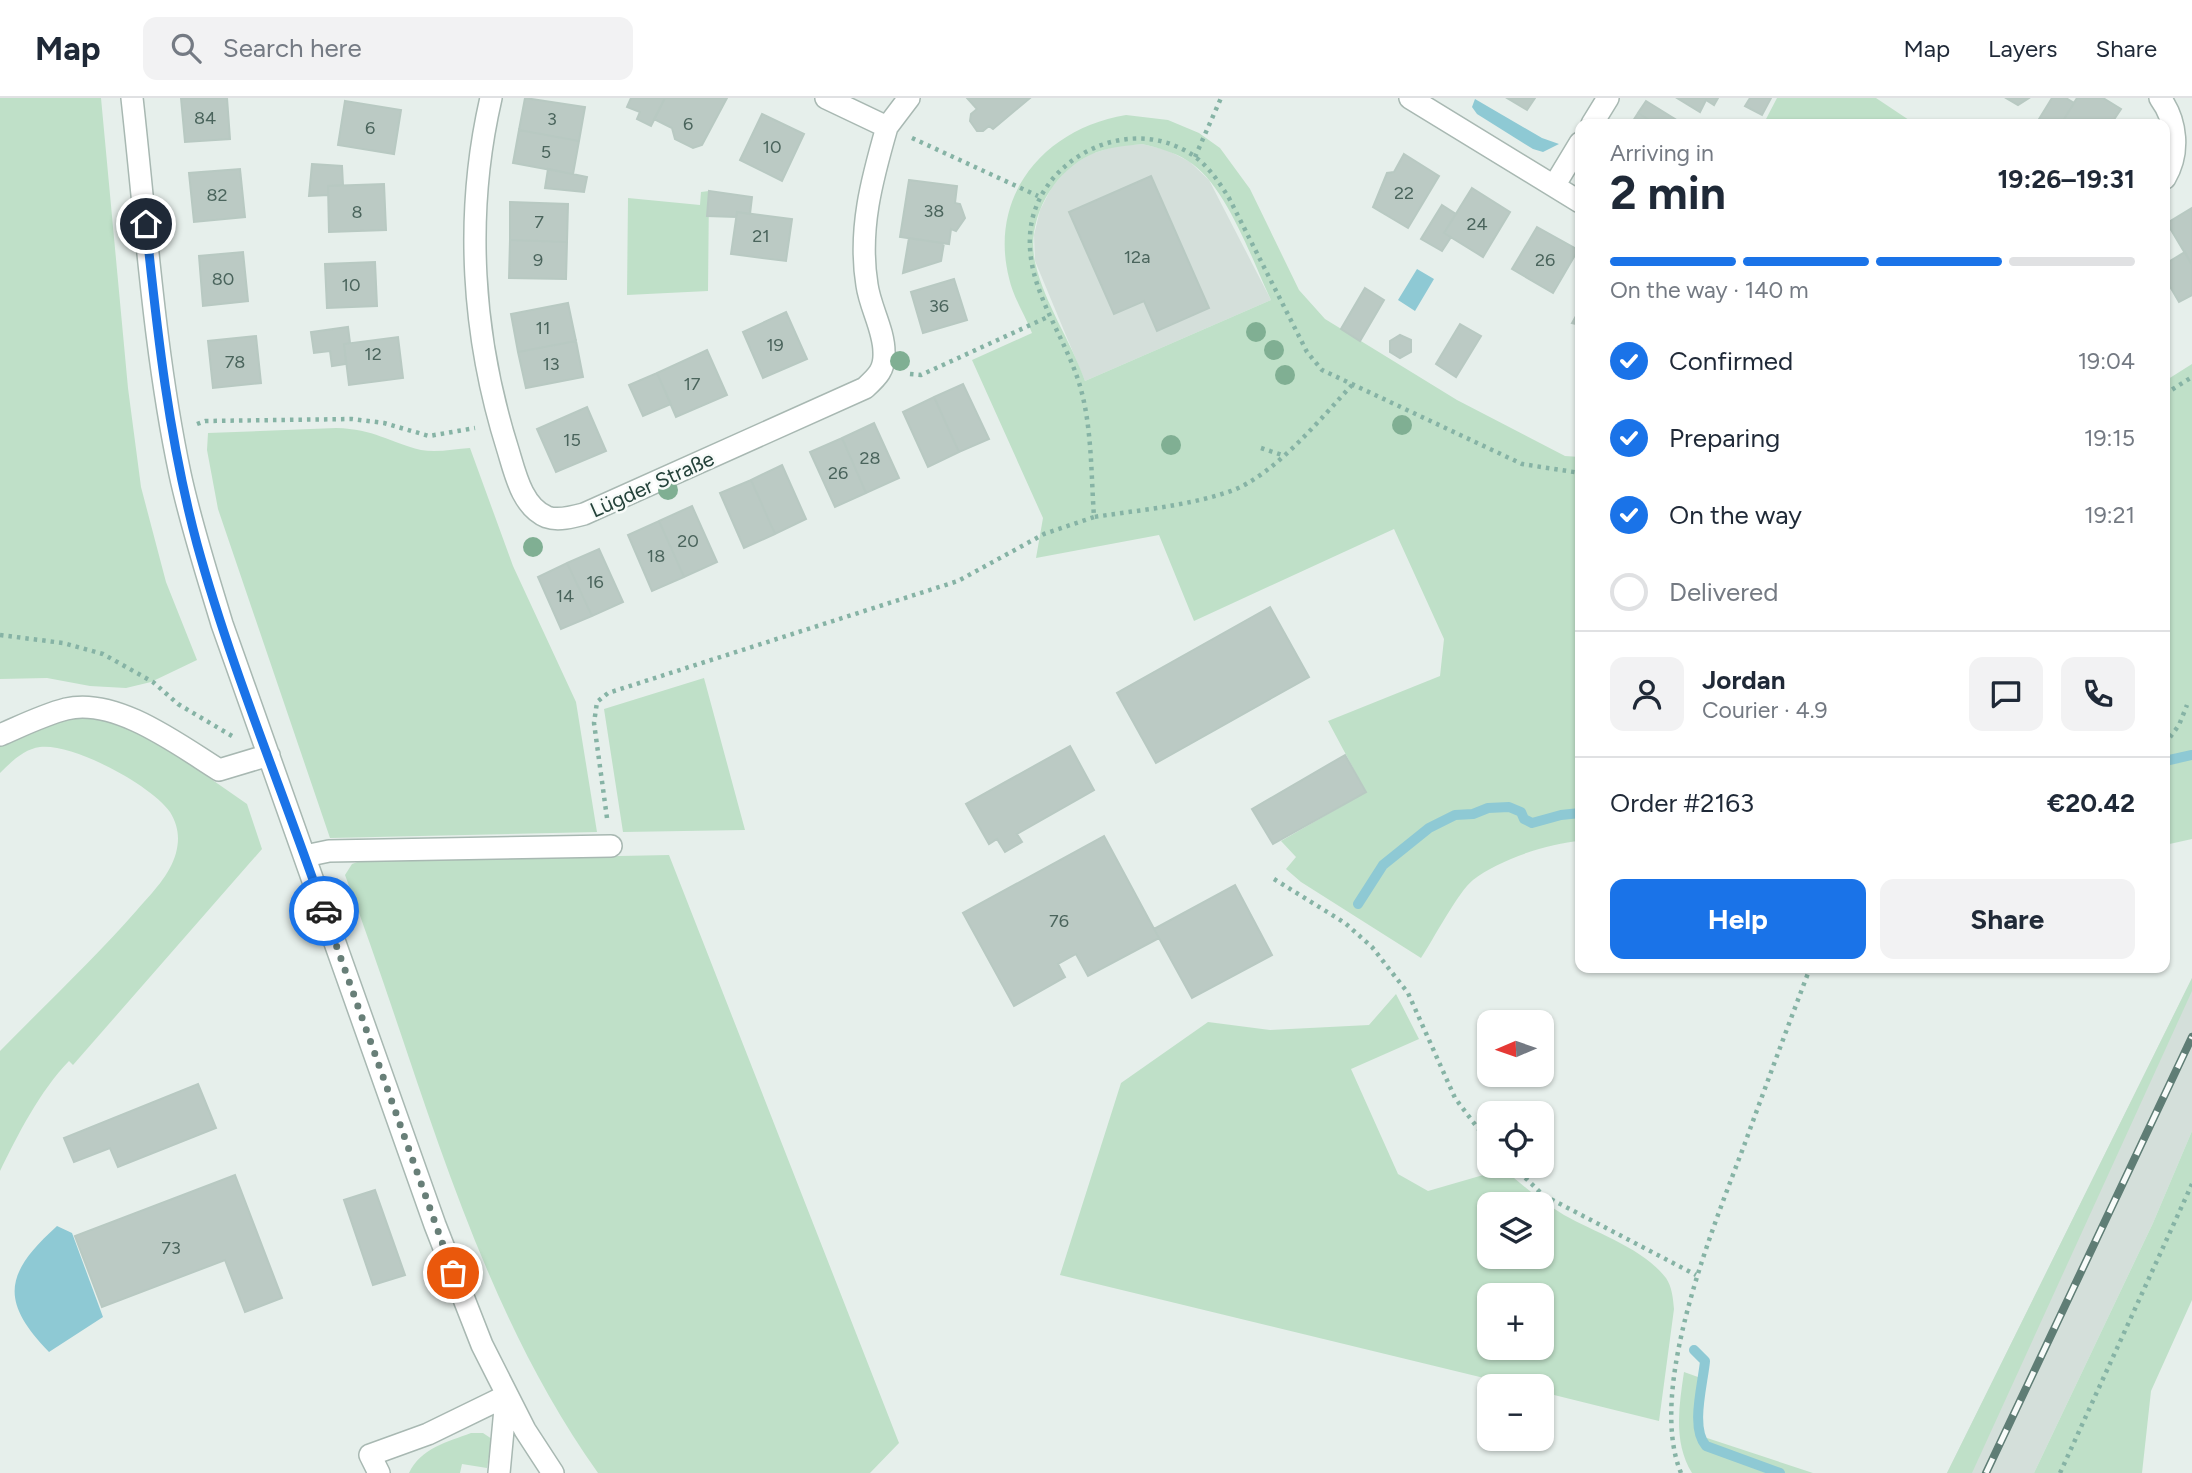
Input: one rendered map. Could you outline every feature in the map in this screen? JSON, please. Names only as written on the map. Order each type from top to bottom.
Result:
[{"type":"street","points":[[132,98],[153,295],[172,427],[197,544],[435,1225],[482,1345],[506,1396],[552,1473]]},
{"type":"street","name":"Lügder Straße","points":[[491,98],[475,204],[475,287],[485,358],[500,424],[520,488],[532,506],[548,517],[565,518],[584,514],[865,388],[882,371]]},
{"type":"street","points":[[826,98],[887,127]]},
{"type":"street","points":[[882,371],[884,350],[867,285],[864,237],[868,191],[887,127],[909,98]]},
{"type":"street","points":[[1410,98],[1575,199]]},
{"type":"street","points":[[1595,119],[1608,98]]},
{"type":"street","points":[[2160,98],[2169,110],[2184,143],[2170,170]]},
{"type":"street","points":[[1554,186],[1575,152]]},
{"type":"street","points":[[0,735],[67,709],[89,708],[139,721],[219,770],[269,755]]},
{"type":"street","points":[[305,856],[329,851],[611,846]]},
{"type":"street","points":[[379,1473],[370,1455],[428,1434],[490,1407],[506,1396]]},
{"type":"street","points":[[499,1473],[506,1396]]},
{"type":"path","points":[[1195,157],[1221,98]]},
{"type":"path","points":[[887,127],[1038,196]]},
{"type":"path","points":[[1094,517],[1085,408],[1080,385],[1050,316],[1030,260],[1030,233],[1038,196],[1066,164],[1090,149],[1117,141],[1169,143],[1195,157],[1214,175],[1229,198],[1307,352],[1322,370],[1522,464],[1575,472]]},
{"type":"path","points":[[882,371],[920,374],[1050,316]]},
{"type":"path","points":[[2170,391],[2192,377]]},
{"type":"path","points":[[611,846],[594,723],[597,702],[608,692],[958,581],[1044,534],[1094,517],[1233,490],[1286,456],[1352,385]]},
{"type":"path","points":[[172,427],[193,426],[205,421],[352,419],[384,423],[429,436],[500,424]]},
{"type":"path","points":[[1261,448],[1286,456]]},
{"type":"path","points":[[0,635],[63,643],[103,654],[153,682],[178,704],[214,727],[269,755]]},
{"type":"path","points":[[2170,738],[2179,726],[2187,705]]},
{"type":"path","points":[[1275,879],[1345,923],[1371,947],[1408,993],[1455,1098],[1477,1127]]},
{"type":"path","points":[[1681,1473],[1672,1449],[1670,1420],[1681,1342],[1696,1275],[1808,973]]},
{"type":"path","points":[[1525,1178],[1543,1195],[1696,1275]]},
{"type":"path","points":[[2060,1473],[2192,1184]]},
{"type":"shaded area","points":[[1142,144],[1167,150],[1190,162],[1209,180],[1271,300],[1085,381],[1035,261],[1034,235],[1040,210],[1052,187],[1069,167],[1091,154],[1116,146]]},
{"type":"shaded area","points":[[2192,978],[2192,1131],[2153,1223],[2034,1473],[1947,1473]]},
{"type":"green space","points":[[0,98],[101,98],[128,388],[141,487],[166,582],[197,660],[151,682],[126,688],[90,686],[47,678],[0,679]]},
{"type":"green space","points":[[1777,98],[1876,98],[1908,119],[1766,119]]},
{"type":"green space","points":[[1126,115],[1168,120],[1199,133],[1220,148],[1250,189],[1299,290],[1325,319],[1457,400],[1565,456],[1575,457],[1575,842],[1524,854],[1473,880],[1453,905],[1421,958],[1301,882],[1286,869],[1296,857],[1281,841],[1366,792],[1328,721],[1440,676],[1444,639],[1394,529],[1194,621],[1159,535],[1036,558],[1043,518],[972,360],[1032,333],[1009,278],[1005,247],[1007,219],[1016,193],[1030,170],[1048,150],[1071,134],[1097,122]],"holes":[[[1142,144],[1172,153],[1202,172],[1214,187],[1237,224],[1271,300],[1085,381],[1039,277],[1033,246],[1038,214],[1045,199],[1064,173],[1090,155]]]},
{"type":"green space","points":[[709,191],[708,291],[627,295],[628,198],[700,205],[701,192]]},
{"type":"green space","points":[[2192,364],[2192,839],[2170,844],[2170,378]]},
{"type":"green space","points":[[336,428],[371,433],[421,450],[470,448],[513,566],[576,702],[597,832],[330,838],[218,509],[207,450],[208,433]]},
{"type":"green space","points":[[704,678],[745,830],[623,832],[604,709]]},
{"type":"green space","points":[[75,717],[93,717],[139,729],[247,804],[262,849],[73,1065],[69,1061],[58,1073],[30,1113],[0,1171],[0,1051],[149,897],[169,869],[177,847],[175,822],[160,801],[129,779],[91,759],[72,752],[40,747],[23,753],[0,773],[0,745],[39,726]]},
{"type":"green space","points":[[669,855],[899,1443],[870,1473],[598,1473],[554,1404],[516,1333],[482,1259],[425,1106],[345,875],[352,864],[360,861]]},
{"type":"green space","points":[[2192,978],[2192,991],[1972,1473],[1947,1473]]},
{"type":"green space","points":[[1396,994],[1419,1039],[1351,1069],[1398,1174],[1428,1191],[1477,1177],[1514,1178],[1531,1192],[1477,1192],[1477,1269],[1554,1269],[1554,1209],[1618,1242],[1656,1267],[1671,1289],[1674,1309],[1659,1421],[1554,1395],[1554,1374],[1477,1374],[1477,1376],[1060,1275],[1121,1083],[1208,1022],[1270,1030],[1369,1025]]},
{"type":"green space","points":[[2192,1131],[2192,1300],[2151,1391],[2142,1473],[2034,1473],[2153,1223]]},
{"type":"green space","points":[[1684,1372],[1698,1377],[1698,1415],[1704,1437],[1813,1473],[1692,1473],[1682,1449],[1679,1424]]},
{"type":"green space","points":[[471,1433],[483,1433],[492,1439],[487,1468],[462,1464],[460,1473],[409,1473],[420,1457],[444,1443]]},
{"type":"water","points":[[1475,99],[1542,138],[1559,144],[1543,152],[1533,149],[1477,114],[1472,107]]},
{"type":"water","points":[[1417,269],[1434,279],[1415,311],[1398,300]]},
{"type":"water","points":[[57,1226],[72,1233],[103,1317],[49,1352],[22,1318],[16,1302],[15,1288],[18,1274],[26,1259]]},
{"type":"building","points":[[181,98],[227,98],[230,139],[185,142]]},
{"type":"building","points":[[525,98],[585,107],[579,141],[519,130]]},
{"type":"building","points":[[631,98],[665,98],[651,126],[637,119],[640,112],[627,107]]},
{"type":"building","points":[[665,98],[727,98],[702,145],[693,148],[675,139],[672,128],[654,119]]},
{"type":"building","points":[[967,98],[1030,98],[993,129],[989,126],[983,131],[977,131],[970,121],[971,114],[977,109]]},
{"type":"building","points":[[1507,98],[1535,98],[1527,110]]},
{"type":"building","points":[[1677,98],[1718,98],[1714,105],[1706,100],[1700,112]]},
{"type":"building","points":[[1750,98],[1771,98],[1762,115],[1745,106]]},
{"type":"building","points":[[2006,98],[2029,98],[2018,105]]},
{"type":"building","points":[[2052,98],[2066,98],[2074,103],[2064,119],[2039,119]]},
{"type":"building","points":[[2077,98],[2103,98],[2121,109],[2114,119],[2064,119]]},
{"type":"building","points":[[345,101],[401,110],[394,154],[338,145]]},
{"type":"building","points":[[1646,101],[1675,119],[1648,119],[1638,113]]},
{"type":"building","points":[[1638,113],[1648,119],[1634,119]]},
{"type":"building","points":[[762,114],[804,134],[782,181],[740,160]]},
{"type":"building","points":[[519,130],[579,141],[573,174],[513,163]]},
{"type":"building","points":[[1404,154],[1439,176],[1408,228],[1373,207],[1387,173],[1394,172]]},
{"type":"building","points":[[312,164],[342,166],[343,185],[328,186],[328,195],[309,196]]},
{"type":"building","points":[[240,169],[245,217],[194,222],[189,173]]},
{"type":"building","points":[[548,169],[587,177],[584,192],[545,188]]},
{"type":"building","points":[[1151,176],[1209,308],[1157,331],[1144,301],[1114,314],[1069,212]]},
{"type":"building","points":[[909,180],[957,186],[955,203],[960,204],[965,218],[956,231],[951,229],[949,244],[900,237]]},
{"type":"building","points":[[384,184],[386,230],[329,232],[328,186]]},
{"type":"building","points":[[1472,188],[1510,212],[1483,257],[1444,233]]},
{"type":"building","points":[[709,191],[752,197],[750,214],[737,212],[736,217],[707,216]]},
{"type":"building","points":[[510,202],[568,204],[567,242],[510,240]]},
{"type":"building","points":[[1442,205],[1456,214],[1444,233],[1451,237],[1442,251],[1421,239]]},
{"type":"building","points":[[2192,208],[2192,265],[2170,228],[2170,221]]},
{"type":"building","points":[[737,212],[792,219],[786,261],[731,254]]},
{"type":"building","points":[[1537,227],[1575,248],[1575,255],[1553,293],[1512,269]]},
{"type":"building","points":[[909,238],[944,243],[941,261],[903,273]]},
{"type":"building","points":[[510,240],[567,242],[566,279],[509,278]]},
{"type":"building","points":[[243,252],[248,301],[203,306],[199,256]]},
{"type":"building","points":[[2185,252],[2192,265],[2192,295],[2179,302],[2170,287],[2170,261]]},
{"type":"building","points":[[375,262],[377,306],[327,308],[325,264]]},
{"type":"building","points":[[954,279],[967,320],[923,333],[911,292]]},
{"type":"building","points":[[1365,288],[1384,300],[1360,341],[1341,329]]},
{"type":"building","points":[[568,303],[576,341],[518,352],[511,314]]},
{"type":"building","points":[[786,312],[807,359],[763,378],[743,332]]},
{"type":"building","points":[[1460,324],[1481,336],[1456,377],[1436,364]]},
{"type":"building","points":[[348,327],[350,343],[344,344],[346,364],[332,366],[330,351],[314,353],[311,332]]},
{"type":"building","points":[[1400,335],[1411,340],[1411,352],[1400,358],[1390,352],[1390,341]]},
{"type":"building","points":[[256,336],[261,383],[213,388],[208,341]]},
{"type":"building","points":[[398,337],[403,378],[349,385],[344,344]]},
{"type":"building","points":[[576,341],[583,377],[526,388],[518,352]]},
{"type":"building","points":[[707,350],[727,395],[676,417],[657,373]]},
{"type":"building","points":[[657,373],[671,404],[643,416],[629,385]]},
{"type":"building","points":[[963,384],[989,439],[959,452],[934,397]]},
{"type":"building","points":[[934,397],[959,452],[928,467],[903,412]]},
{"type":"building","points":[[587,407],[606,451],[556,472],[537,429]]},
{"type":"building","points":[[874,423],[899,478],[866,493],[842,438]]},
{"type":"building","points":[[842,438],[866,493],[835,507],[810,452]]},
{"type":"building","points":[[782,465],[806,519],[775,534],[751,480]]},
{"type":"building","points":[[751,480],[775,534],[744,548],[720,493]]},
{"type":"building","points":[[692,506],[717,562],[684,577],[659,521]]},
{"type":"building","points":[[659,521],[684,577],[652,591],[628,535]]},
{"type":"building","points":[[599,549],[623,602],[592,616],[567,563]]},
{"type":"building","points":[[567,563],[592,616],[561,629],[538,577]]},
{"type":"building","points":[[1270,607],[1309,677],[1156,763],[1117,693]]},
{"type":"building","points":[[1070,746],[1094,790],[1017,834],[1022,842],[1005,852],[997,839],[989,844],[966,804]]},
{"type":"building","points":[[1345,755],[1366,792],[1273,844],[1252,809]]},
{"type":"building","points":[[1104,836],[1159,938],[1088,976],[1076,954],[1058,964],[1065,977],[1014,1006],[963,913]]},
{"type":"building","points":[[1235,885],[1272,955],[1192,998],[1154,929]]},
{"type":"building","points":[[198,1084],[216,1128],[118,1167],[110,1148],[74,1162],[64,1138]]},
{"type":"building","points":[[235,1175],[282,1298],[245,1312],[225,1260],[102,1307],[75,1236]]},
{"type":"building","points":[[375,1190],[405,1275],[373,1285],[344,1200]]},
{"type":"waterway","points":[[2170,760],[2192,755]]},
{"type":"waterway","points":[[1358,904],[1383,865],[1429,828],[1455,815],[1509,807],[1521,812],[1524,819],[1532,823],[1575,814]]},
{"type":"waterway","points":[[1694,1350],[1705,1361],[1698,1417],[1701,1438],[1706,1446],[1780,1473]]},
{"type":"railway","points":[[1986,1473],[2192,1037]]},
{"type":"way so far","points":[[324,911],[403,1139],[453,1273]]},
{"type":"route","points":[[146,224],[172,427],[197,544],[222,624],[324,911]]}]
